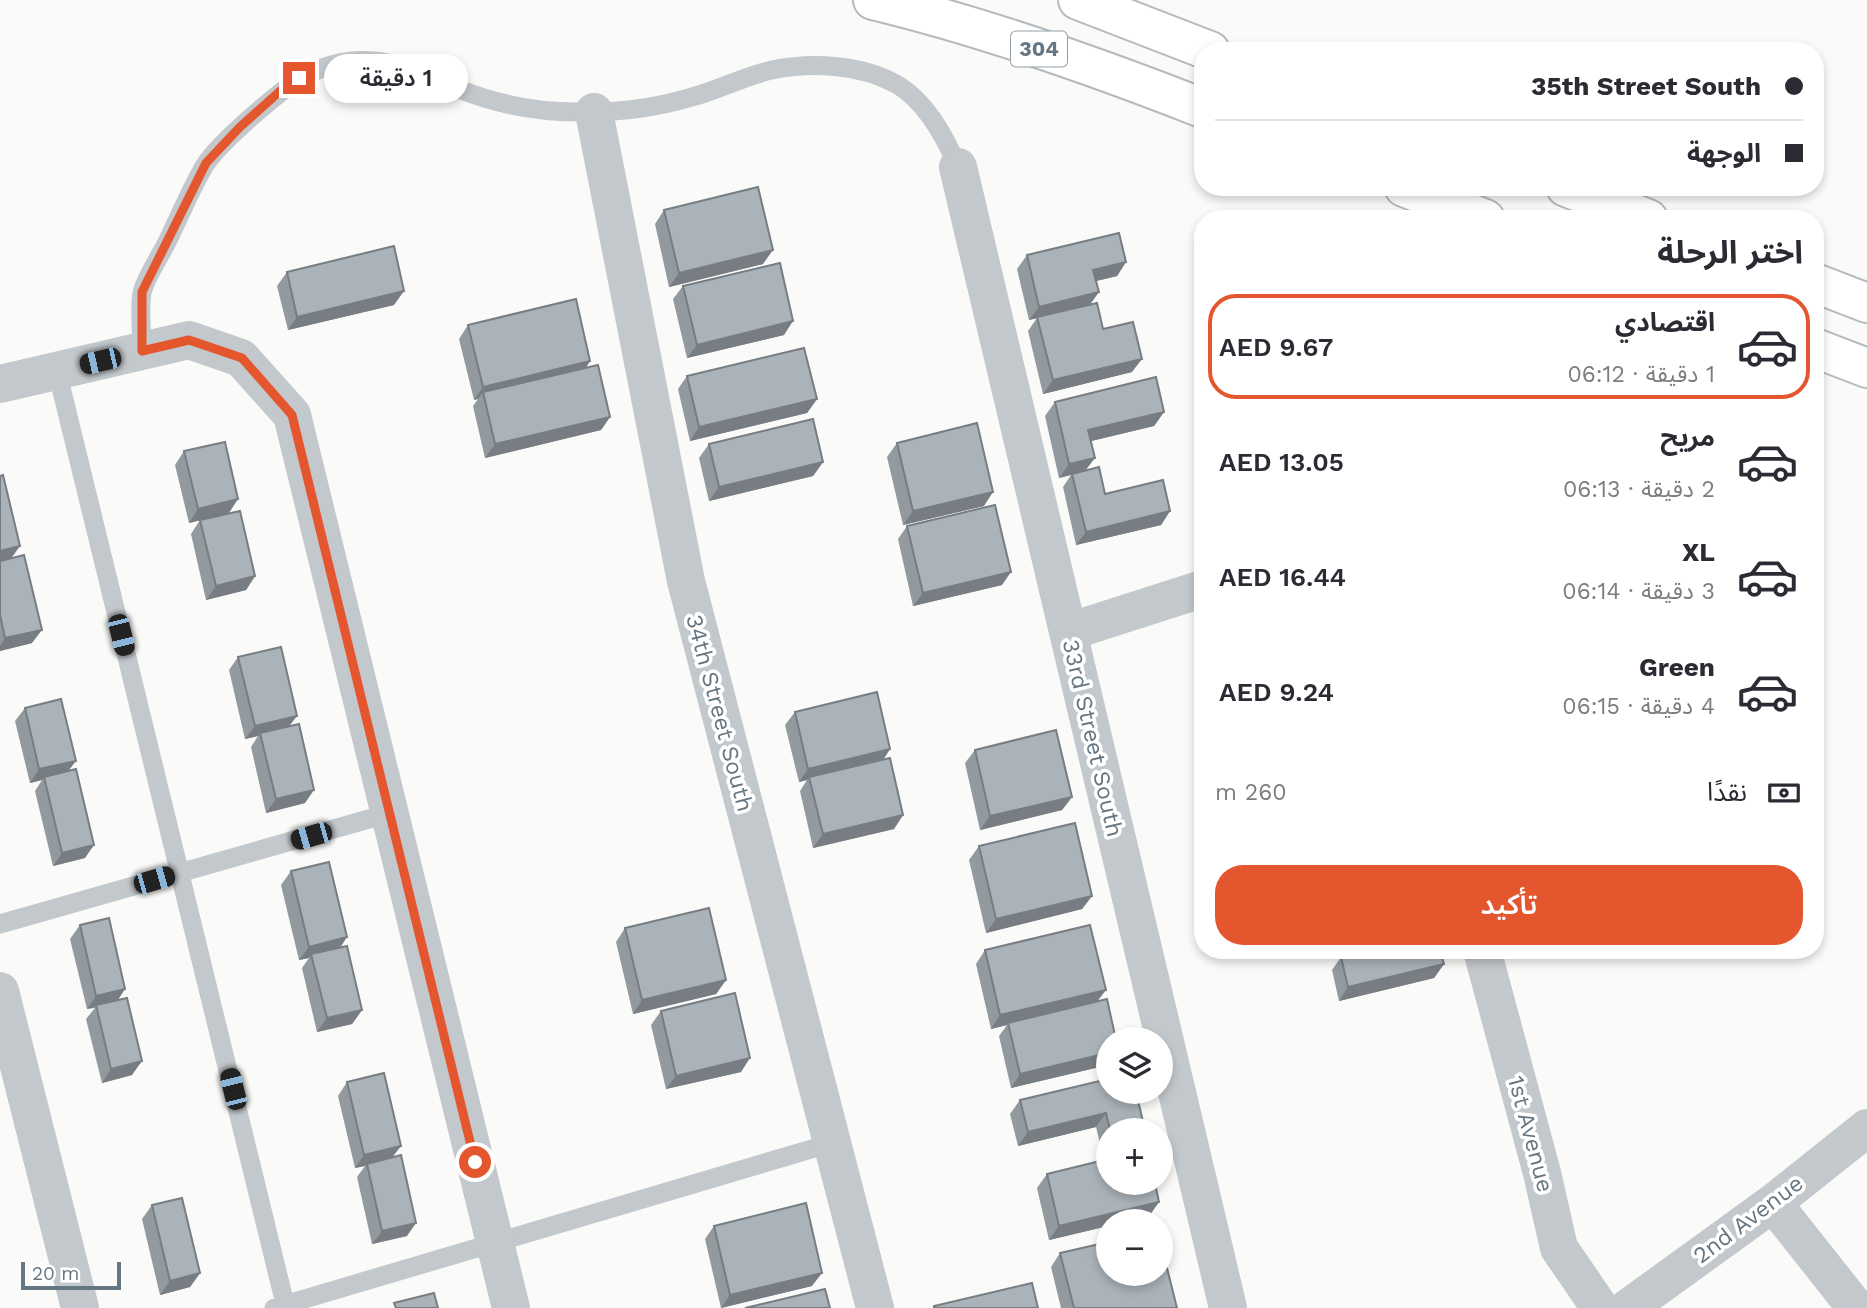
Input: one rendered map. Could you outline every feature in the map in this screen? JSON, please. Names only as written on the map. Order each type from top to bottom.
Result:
[{"type":"main road","name":"304","points":[[873,0],[924,12],[1095,67],[1194,105]]},
{"type":"main road","name":"304","points":[[1078,0],[1194,45]]},
{"type":"main road","points":[[1427,196],[1462,210]]},
{"type":"main road","points":[[1589,196],[1625,210]]},
{"type":"main road","points":[[1824,286],[1867,303]]},
{"type":"main road","points":[[1824,351],[1867,368]]},
{"type":"street","name":"34th Street South","points":[[594,112],[686,581],[875,1308]]},
{"type":"street","name":"33rd Street South","points":[[958,167],[1228,1308]]},
{"type":"street","points":[[0,384],[189,340],[242,358],[292,415],[511,1308]]},
{"type":"street","points":[[1068,632],[1194,592]]},
{"type":"street","name":"1st Avenue","points":[[1484,959],[1542,1173],[1559,1248],[1600,1308]]},
{"type":"street","points":[[0,991],[80,1308]]},
{"type":"street","name":"2nd Avenue","points":[[1628,1308],[1773,1203],[1867,1128]]},
{"type":"street","points":[[1773,1203],[1856,1308]]},
{"type":"lane","points":[[142,351],[142,292],[206,163],[240,127],[279,92],[299,78],[321,68],[345,62],[398,64],[499,102],[538,110],[594,112],[657,106],[702,94],[770,70],[794,66],[845,68],[897,84],[913,98],[941,132],[958,167]]},
{"type":"lane","points":[[57,370],[180,873],[282,1307],[832,1143]]},
{"type":"lane","points":[[0,924],[390,813]]},
{"type":"building","points":[[758,187],[773,250],[679,273],[664,210]]},
{"type":"building","points":[[1119,233],[1126,262],[1093,270],[1099,292],[1039,307],[1027,255]]},
{"type":"building","points":[[394,246],[404,291],[297,317],[287,272]]},
{"type":"building","points":[[780,263],[793,321],[697,345],[683,286]]},
{"type":"building","points":[[576,299],[590,361],[483,387],[468,325]]},
{"type":"building","points":[[1097,303],[1103,329],[1133,322],[1142,359],[1053,380],[1037,317]]},
{"type":"building","points":[[804,348],[817,399],[699,427],[687,376]]},
{"type":"building","points":[[598,365],[610,417],[495,444],[483,392]]},
{"type":"building","points":[[1156,377],[1164,412],[1088,430],[1095,458],[1069,464],[1055,402]]},
{"type":"building","points":[[813,419],[823,462],[719,487],[709,444]]},
{"type":"building","points":[[977,423],[993,492],[913,511],[897,443]]},
{"type":"building","points":[[225,442],[238,499],[198,509],[184,451]]},
{"type":"building","points":[[1099,467],[1105,494],[1163,480],[1170,511],[1086,532],[1072,474]]},
{"type":"building","points":[[3,475],[20,546],[0,551],[0,476]]},
{"type":"building","points":[[995,505],[1011,572],[923,593],[907,526]]},
{"type":"building","points":[[240,511],[255,576],[216,586],[200,520]]},
{"type":"building","points":[[24,555],[42,630],[5,638],[0,615],[0,561]]},
{"type":"building","points":[[281,647],[297,716],[255,726],[238,657]]},
{"type":"building","points":[[877,692],[890,749],[808,769],[795,712]]},
{"type":"building","points":[[61,699],[76,761],[39,769],[25,708]]},
{"type":"building","points":[[299,724],[314,790],[276,799],[260,733]]},
{"type":"building","points":[[1056,730],[1072,797],[990,816],[975,750]]},
{"type":"building","points":[[890,758],[903,815],[823,834],[809,777]]},
{"type":"building","points":[[76,769],[94,845],[62,853],[44,777]]},
{"type":"building","points":[[1075,823],[1092,896],[996,919],[979,846]]},
{"type":"building","points":[[329,862],[347,937],[309,947],[291,871]]},
{"type":"building","points":[[709,908],[726,980],[642,1000],[625,928]]},
{"type":"building","points":[[109,918],[125,989],[96,996],[80,925]]},
{"type":"building","points":[[1090,925],[1106,990],[1000,1015],[985,950]]},
{"type":"building","points":[[347,946],[362,1010],[327,1018],[311,954]]},
{"type":"building","points":[[1341,959],[1443,959],[1444,964],[1348,987]]},
{"type":"building","points":[[735,993],[750,1058],[676,1076],[661,1011]]},
{"type":"building","points":[[127,998],[142,1061],[111,1069],[96,1005]]},
{"type":"building","points":[[1107,999],[1113,1027],[1096,1027],[1096,1056],[1020,1074],[1008,1023]]},
{"type":"building","points":[[384,1073],[401,1146],[364,1155],[347,1082]]},
{"type":"building","points":[[1096,1082],[1096,1104],[1139,1104],[1142,1118],[1107,1118],[1106,1113],[1028,1132],[1020,1100]]},
{"type":"building","points":[[401,1155],[416,1223],[382,1231],[367,1164]]},
{"type":"building","points":[[1096,1162],[1096,1195],[1158,1195],[1159,1202],[1130,1209],[1096,1209],[1096,1217],[1059,1226],[1047,1174]]},
{"type":"building","points":[[182,1198],[200,1273],[170,1281],[152,1205]]},
{"type":"building","points":[[806,1203],[822,1273],[730,1295],[714,1226]]},
{"type":"building","points":[[1096,1245],[1096,1286],[1172,1286],[1177,1308],[1074,1308],[1060,1253]]},
{"type":"building","points":[[1032,1283],[1038,1308],[934,1308],[934,1306]]},
{"type":"building","points":[[825,1289],[830,1308],[745,1308]]},
{"type":"building","points":[[434,1293],[438,1308],[396,1308],[394,1303]]},
{"type":"route","points":[[299,78],[240,127],[206,163],[142,292],[142,351],[189,340],[242,358],[292,415],[475,1162]]}]
